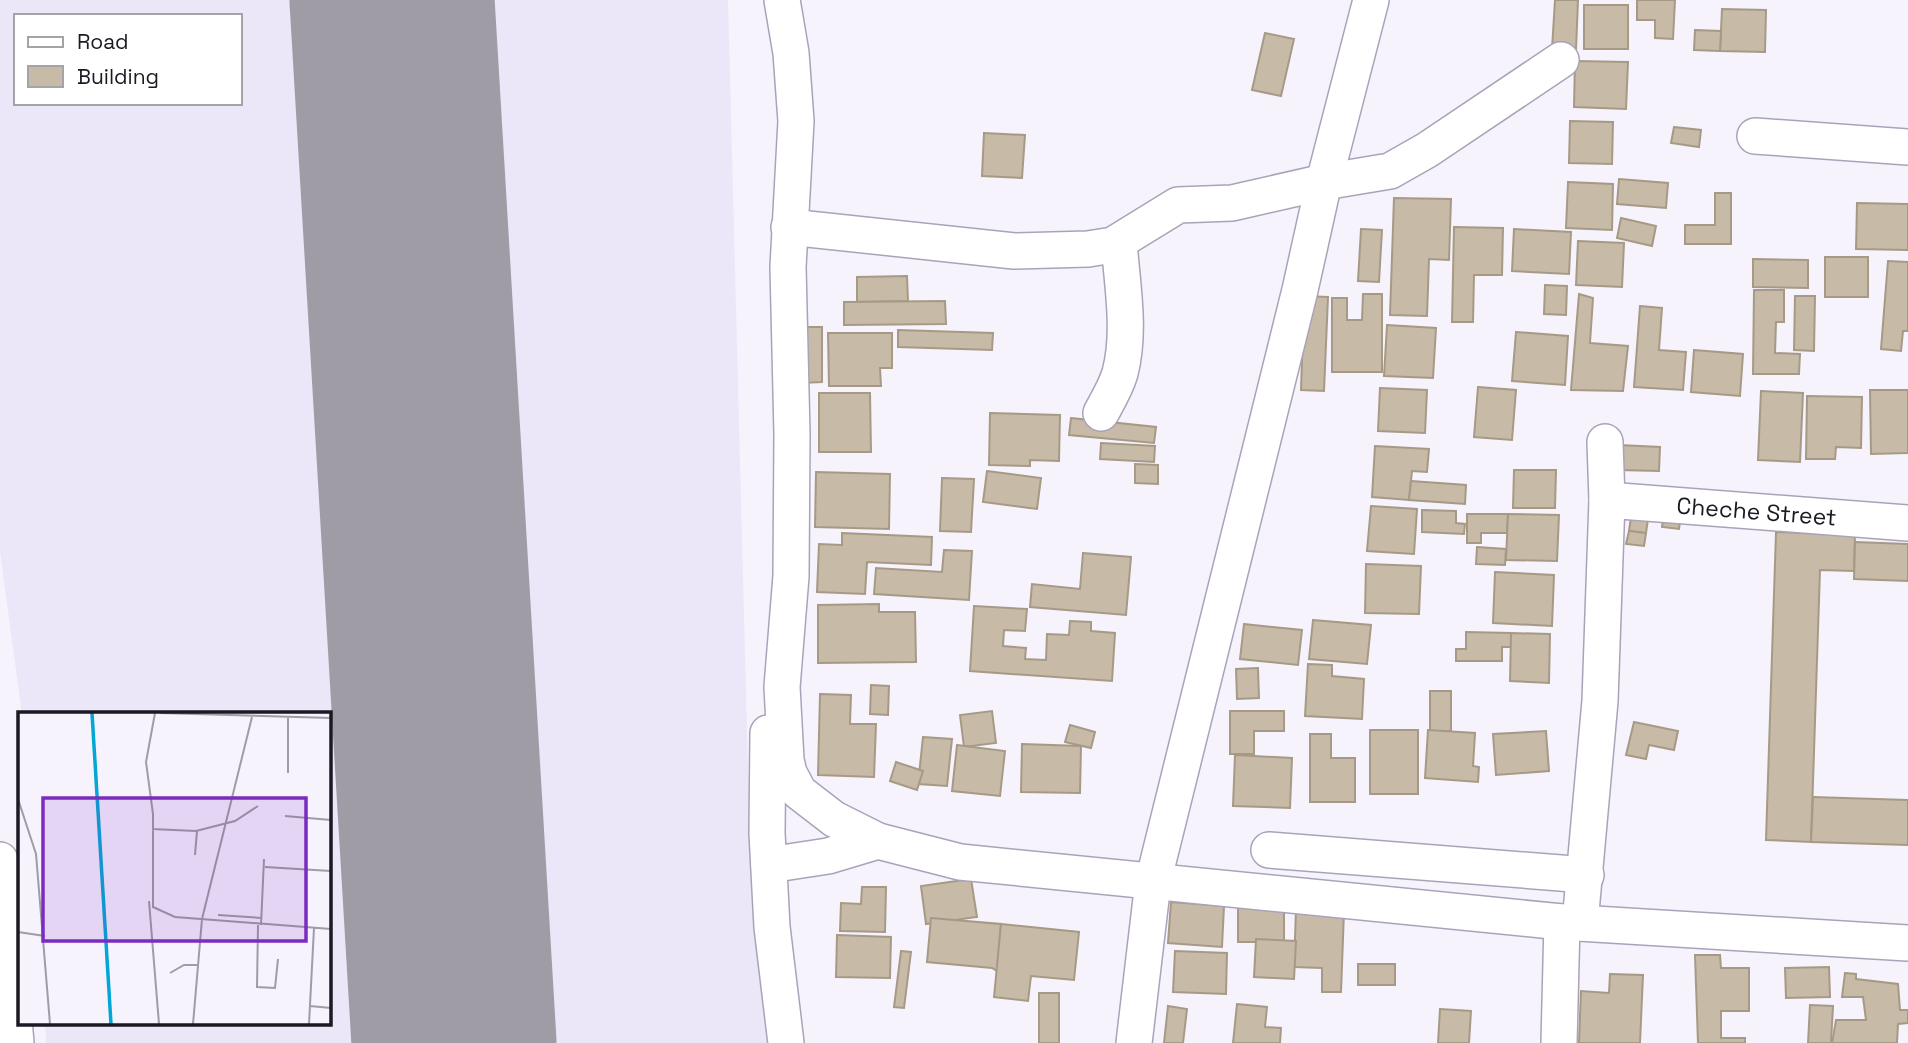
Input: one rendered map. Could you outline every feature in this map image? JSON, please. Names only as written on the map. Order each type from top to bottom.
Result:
[{"type":"street","points":[[782,0],[791,53],[796,121],[788,267],[792,434],[791,576],[782,687],[786,760],[789,773],[799,792],[834,819],[878,841],[960,862],[1571,922],[1908,943]]},
{"type":"street","points":[[1134,1043],[1153,881],[1371,0]]},
{"type":"street","points":[[789,227],[1014,251],[1088,249],[1112,245],[1178,205],[1232,204],[1324,182],[1390,171],[1427,150],[1561,60]]},
{"type":"street","points":[[1755,136],[1908,148]]},
{"type":"street","points":[[1101,413],[1119,377],[1124,342],[1119,242]]},
{"type":"street","points":[[1559,1043],[1571,922],[1586,875],[1600,701],[1607,500],[1605,442]]},
{"type":"street","name":"Cheche Street","points":[[1607,500],[1908,523]]},
{"type":"street","points":[[782,687],[768,734],[766,765],[772,927],[786,1043]]},
{"type":"street","points":[[769,865],[828,856],[878,841]]},
{"type":"street","points":[[1269,850],[1586,875]]},
{"type":"street","points":[[0,860],[7,1000],[16,1043]]},
{"type":"shaded area","points":[[0,0],[728,0],[750,847],[768,1043],[46,1043],[45,1026],[331,1026],[331,712],[22,712],[0,552]]},
{"type":"building","points":[[1555,0],[1578,0],[1576,50],[1552,49]]},
{"type":"building","points":[[1637,0],[1675,0],[1673,39],[1655,38],[1655,20],[1637,20]]},
{"type":"building","points":[[1584,5],[1628,5],[1628,49],[1584,49]]},
{"type":"building","points":[[1722,9],[1766,10],[1765,52],[1720,51]]},
{"type":"building","points":[[1695,30],[1721,31],[1720,51],[1694,50]]},
{"type":"building","points":[[1265,33],[1294,39],[1281,96],[1252,90]]},
{"type":"building","points":[[1575,61],[1628,62],[1626,109],[1574,107]]},
{"type":"building","points":[[1570,121],[1613,122],[1612,164],[1569,163]]},
{"type":"building","points":[[1674,127],[1701,130],[1699,147],[1671,143]]},
{"type":"building","points":[[984,133],[1025,135],[1022,178],[982,176]]},
{"type":"building","points":[[1619,179],[1668,183],[1666,208],[1617,204]]},
{"type":"building","points":[[1568,182],[1613,184],[1612,230],[1566,228]]},
{"type":"building","points":[[1715,193],[1731,193],[1731,244],[1685,244],[1685,225],[1715,225]]},
{"type":"building","points":[[1394,198],[1451,199],[1449,260],[1429,259],[1427,316],[1390,315]]},
{"type":"building","points":[[1857,203],[1908,204],[1908,250],[1856,249]]},
{"type":"building","points":[[1621,218],[1656,226],[1652,246],[1617,238]]},
{"type":"building","points":[[1454,227],[1503,228],[1502,275],[1474,275],[1473,322],[1452,322]]},
{"type":"building","points":[[1361,229],[1382,230],[1379,282],[1358,281]]},
{"type":"building","points":[[1514,229],[1571,232],[1569,274],[1512,271]]},
{"type":"building","points":[[1578,241],[1624,243],[1622,287],[1576,285]]},
{"type":"building","points":[[1825,257],[1868,257],[1868,297],[1825,297]]},
{"type":"building","points":[[1753,259],[1808,260],[1808,288],[1753,287]]},
{"type":"building","points":[[1888,261],[1908,262],[1908,331],[1903,331],[1901,351],[1881,349]]},
{"type":"building","points":[[907,276],[908,301],[857,302],[857,277]]},
{"type":"building","points":[[1545,285],[1567,286],[1566,315],[1544,314]]},
{"type":"building","points":[[1754,290],[1784,290],[1784,322],[1776,322],[1775,353],[1800,354],[1799,374],[1753,374]]},
{"type":"building","points":[[1363,294],[1382,294],[1382,372],[1332,372],[1332,298],[1347,298],[1347,320],[1362,320]]},
{"type":"building","points":[[1579,294],[1593,298],[1590,343],[1628,346],[1623,391],[1571,390]]},
{"type":"building","points":[[1304,296],[1328,297],[1324,391],[1301,390]]},
{"type":"building","points":[[1795,296],[1815,296],[1814,351],[1794,350]]},
{"type":"building","points":[[945,301],[946,324],[844,325],[844,302]]},
{"type":"building","points":[[1640,306],[1662,308],[1659,350],[1686,352],[1683,390],[1634,387]]},
{"type":"building","points":[[1387,325],[1436,328],[1433,378],[1384,376]]},
{"type":"building","points":[[800,327],[822,327],[822,382],[801,383]]},
{"type":"building","points":[[898,330],[993,333],[992,350],[898,347]]},
{"type":"building","points":[[1516,332],[1568,336],[1565,385],[1512,381]]},
{"type":"building","points":[[828,333],[892,333],[892,368],[880,368],[881,386],[829,386]]},
{"type":"building","points":[[1694,350],[1743,354],[1740,396],[1691,392]]},
{"type":"building","points":[[1478,387],[1516,390],[1512,440],[1474,437]]},
{"type":"building","points":[[1380,388],[1427,390],[1425,433],[1378,431]]},
{"type":"building","points":[[1870,390],[1908,390],[1908,453],[1871,454]]},
{"type":"building","points":[[1761,391],[1803,393],[1800,462],[1758,460]]},
{"type":"building","points":[[819,393],[870,393],[871,452],[819,452]]},
{"type":"building","points":[[1807,396],[1862,397],[1861,448],[1836,447],[1835,459],[1806,459]]},
{"type":"building","points":[[990,413],[1060,415],[1059,461],[1030,460],[1030,466],[989,465]]},
{"type":"building","points":[[1071,418],[1156,427],[1154,443],[1069,435]]},
{"type":"building","points":[[1101,443],[1155,446],[1154,462],[1100,459]]},
{"type":"building","points":[[1619,445],[1660,447],[1659,471],[1618,470]]},
{"type":"building","points":[[1375,446],[1429,449],[1427,472],[1412,471],[1409,500],[1372,497]]},
{"type":"building","points":[[1135,464],[1158,465],[1158,484],[1135,483]]},
{"type":"building","points":[[1514,470],[1556,470],[1555,508],[1513,508]]},
{"type":"building","points":[[987,471],[1041,478],[1037,509],[983,502]]},
{"type":"building","points":[[816,472],[890,474],[889,529],[815,527]]},
{"type":"building","points":[[942,478],[974,479],[971,532],[940,531]]},
{"type":"building","points":[[1411,481],[1466,485],[1465,504],[1409,500]]},
{"type":"building","points":[[1371,506],[1417,509],[1414,554],[1367,551]]},
{"type":"building","points":[[1422,510],[1456,511],[1456,523],[1465,524],[1464,534],[1422,532]]},
{"type":"building","points":[[1664,513],[1681,515],[1679,529],[1662,527]]},
{"type":"building","points":[[1467,514],[1508,514],[1507,533],[1481,533],[1481,543],[1467,543]]},
{"type":"building","points":[[1508,514],[1559,515],[1557,561],[1506,560]]},
{"type":"building","points":[[1631,517],[1648,519],[1646,533],[1629,531]]},
{"type":"building","points":[[1629,531],[1646,533],[1644,546],[1626,544]]},
{"type":"building","points":[[1776,532],[1855,535],[1854,571],[1820,570],[1811,842],[1766,840]]},
{"type":"building","points":[[842,533],[932,537],[931,565],[867,562],[865,594],[817,592],[819,544],[842,545]]},
{"type":"building","points":[[1855,542],[1908,544],[1908,581],[1854,579]]},
{"type":"building","points":[[1477,547],[1506,549],[1505,565],[1476,564]]},
{"type":"building","points":[[944,550],[972,551],[969,600],[874,594],[876,568],[942,572]]},
{"type":"building","points":[[1083,553],[1131,557],[1126,615],[1030,607],[1032,584],[1080,589]]},
{"type":"building","points":[[1366,564],[1421,566],[1419,614],[1365,613]]},
{"type":"building","points":[[1495,572],[1554,575],[1552,626],[1493,623]]},
{"type":"building","points":[[879,604],[879,612],[915,612],[916,662],[818,663],[818,605]]},
{"type":"building","points":[[974,606],[1027,609],[1025,631],[1004,630],[1003,646],[1026,648],[1025,659],[1046,660],[1047,634],[1069,635],[1070,621],[1091,622],[1091,631],[1115,633],[1112,681],[970,671]]},
{"type":"building","points":[[1313,620],[1371,625],[1367,664],[1309,659]]},
{"type":"building","points":[[1244,624],[1302,630],[1298,665],[1240,659]]},
{"type":"building","points":[[1466,632],[1511,633],[1511,647],[1502,647],[1502,661],[1456,661],[1456,649],[1466,649]]},
{"type":"building","points":[[1511,633],[1550,634],[1549,683],[1510,681]]},
{"type":"building","points":[[1308,664],[1332,665],[1332,676],[1364,679],[1362,719],[1305,716]]},
{"type":"building","points":[[1258,668],[1259,698],[1237,699],[1236,669]]},
{"type":"building","points":[[871,685],[889,686],[888,715],[870,714]]},
{"type":"building","points":[[1430,691],[1451,691],[1451,731],[1430,731]]},
{"type":"building","points":[[820,694],[851,695],[850,724],[876,724],[874,777],[818,775]]},
{"type":"building","points":[[992,711],[996,743],[964,747],[960,715]]},
{"type":"building","points":[[1230,711],[1284,711],[1284,731],[1254,731],[1254,754],[1230,754]]},
{"type":"building","points":[[1634,722],[1678,731],[1674,750],[1649,745],[1646,759],[1626,755]]},
{"type":"building","points":[[1070,725],[1095,732],[1091,748],[1065,742]]},
{"type":"building","points":[[1370,730],[1418,730],[1418,794],[1370,794]]},
{"type":"building","points":[[1428,730],[1475,733],[1473,766],[1479,767],[1478,782],[1425,778]]},
{"type":"building","points":[[1546,731],[1549,771],[1496,775],[1493,734]]},
{"type":"building","points":[[1310,734],[1331,734],[1331,758],[1355,758],[1355,802],[1310,802]]},
{"type":"building","points":[[923,737],[952,739],[947,786],[918,784]]},
{"type":"building","points":[[1022,744],[1081,746],[1080,793],[1021,792]]},
{"type":"building","points":[[957,745],[1005,751],[1000,796],[952,791]]},
{"type":"building","points":[[1235,755],[1292,758],[1290,808],[1233,806]]},
{"type":"building","points":[[896,762],[923,771],[917,790],[890,781]]},
{"type":"building","points":[[1813,797],[1908,800],[1908,845],[1811,842]]},
{"type":"building","points":[[971,879],[977,917],[926,924],[921,886]]},
{"type":"building","points":[[862,887],[886,887],[885,932],[840,931],[841,903],[861,904]]},
{"type":"building","points":[[1171,902],[1224,906],[1222,947],[1168,943]]},
{"type":"building","points":[[1238,907],[1284,907],[1284,942],[1238,942]]},
{"type":"building","points":[[1296,909],[1344,911],[1341,992],[1322,992],[1322,968],[1294,967]]},
{"type":"building","points":[[931,918],[1001,924],[997,971],[992,968],[927,962]]},
{"type":"building","points":[[1001,924],[1079,932],[1074,980],[1031,976],[1028,1001],[994,997]]},
{"type":"building","points":[[837,935],[891,937],[890,978],[836,977]]},
{"type":"building","points":[[1256,939],[1296,941],[1294,979],[1254,977]]},
{"type":"building","points":[[901,951],[911,952],[904,1008],[894,1007]]},
{"type":"building","points":[[1175,951],[1227,953],[1226,994],[1173,992]]},
{"type":"building","points":[[1695,955],[1720,955],[1721,968],[1749,968],[1749,1011],[1721,1011],[1721,1038],[1745,1038],[1745,1043],[1698,1043]]},
{"type":"building","points":[[1358,964],[1395,964],[1395,985],[1358,985]]},
{"type":"building","points":[[1829,967],[1830,997],[1786,998],[1785,968]]},
{"type":"building","points":[[1845,973],[1856,974],[1856,979],[1898,984],[1900,1010],[1908,1010],[1908,1023],[1898,1024],[1897,1043],[1832,1043],[1836,1020],[1866,1020],[1863,997],[1842,997]]},
{"type":"building","points":[[1610,974],[1643,975],[1640,1043],[1579,1043],[1581,991],[1609,993]]},
{"type":"building","points":[[1039,993],[1059,993],[1059,1043],[1039,1043]]},
{"type":"building","points":[[1237,1004],[1267,1007],[1265,1027],[1281,1028],[1280,1043],[1233,1043]]},
{"type":"building","points":[[1810,1005],[1833,1006],[1831,1043],[1808,1043]]},
{"type":"building","points":[[1168,1006],[1187,1009],[1183,1043],[1164,1043]]},
{"type":"building","points":[[1440,1009],[1471,1011],[1469,1043],[1438,1043]]},
{"type":"runway","points":[[392,0],[454,1043]]}]
